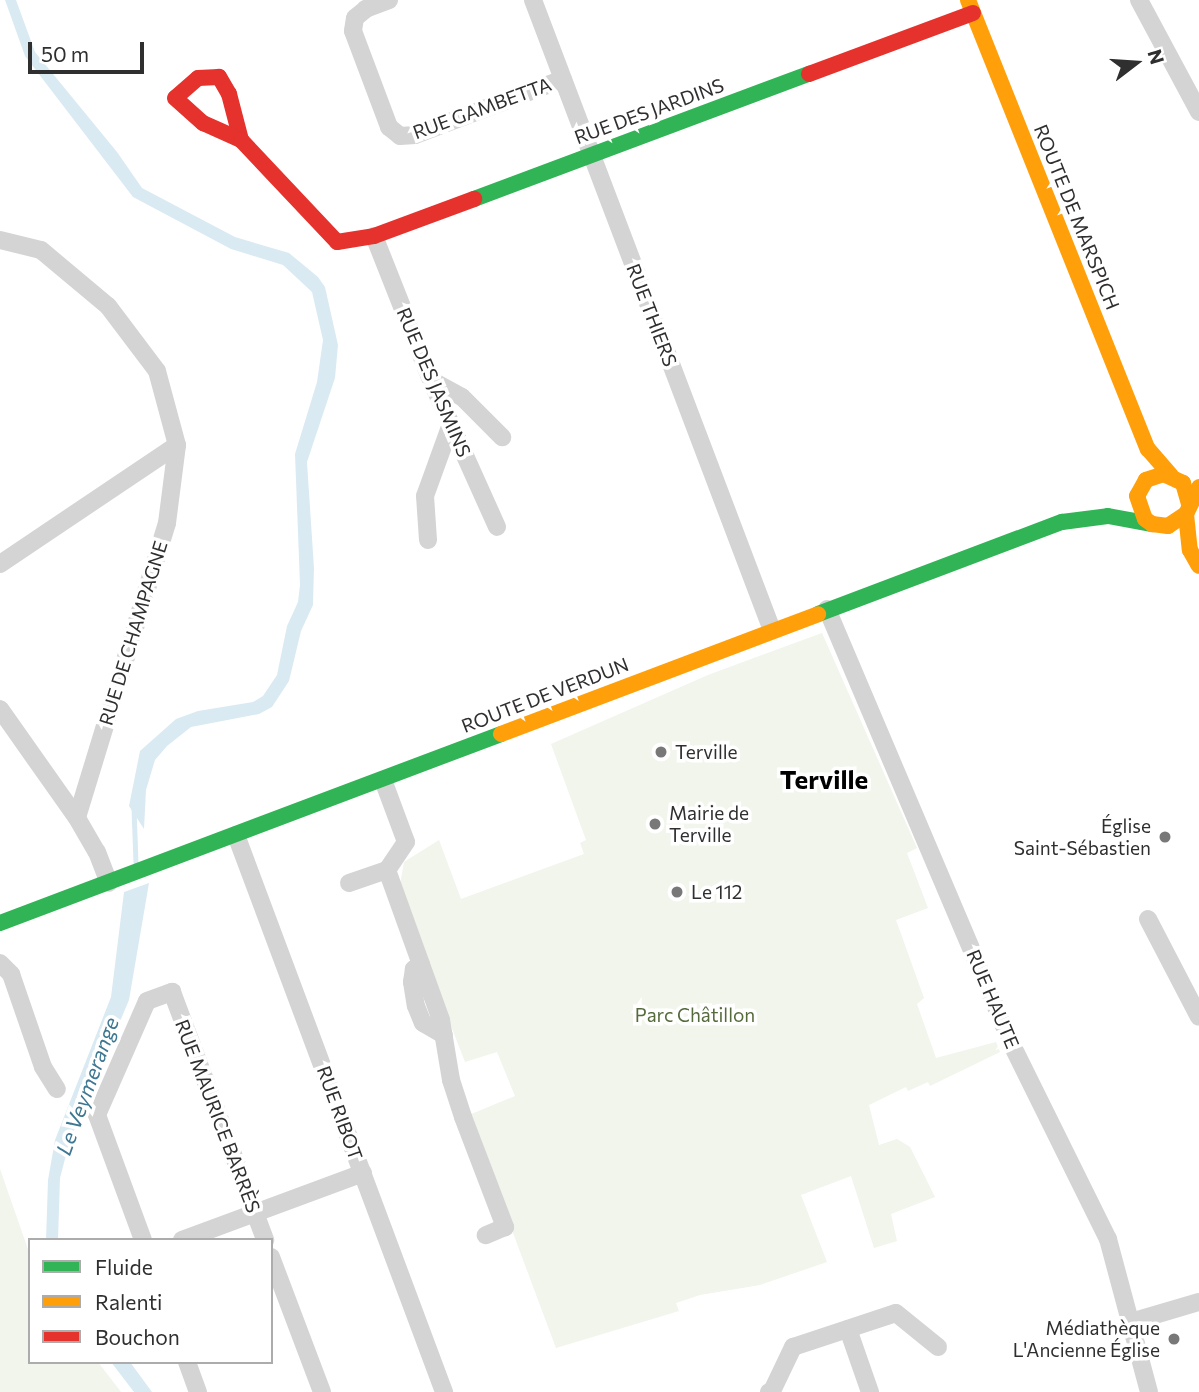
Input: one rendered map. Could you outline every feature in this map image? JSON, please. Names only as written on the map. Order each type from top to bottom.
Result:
[{"type":"main road","name":"RUE DES JARDINS","points":[[241,140],[337,242],[374,236],[592,155],[970,7]]},
{"type":"main road","name":"ROUTE DE MARSPICH","points":[[970,7],[1148,449],[1174,476]]},
{"type":"main road","points":[[219,76],[229,94],[241,140],[203,123],[175,98],[198,79],[219,76]]},
{"type":"main road","name":"ROUTE DE MARSPICH","points":[[1146,480],[1148,449]]},
{"type":"main road","points":[[1199,476],[1158,474],[1146,480],[1137,496],[1140,512],[1156,525],[1175,524],[1199,487]]},
{"type":"main road","points":[[1174,476],[1187,489],[1187,509]]},
{"type":"main road","name":"ROUTE DE VERDUN","points":[[1108,516],[1137,496]]},
{"type":"main road","name":"ROUTE DE VERDUN","points":[[1187,509],[1190,550]]},
{"type":"main road","name":"ROUTE DE VERDUN","points":[[0,923],[1062,522],[1108,516],[1156,525],[1190,550],[1199,566]]},
{"type":"street","name":"RUE GAMBETTA","points":[[389,0],[366,9],[355,18],[353,31],[389,127],[400,136],[415,135],[563,79]]},
{"type":"street","name":"RUE THIERS","points":[[533,0],[772,630]]},
{"type":"street","points":[[1139,0],[1199,112]]},
{"type":"street","name":"RUE DES JASMINS","points":[[374,236],[431,380],[497,527]]},
{"type":"street","name":"RUE DE CHAMPAGNE","points":[[0,240],[41,250],[108,306],[157,371],[177,445],[167,523],[77,818]]},
{"type":"street","points":[[431,380],[462,397],[502,437]]},
{"type":"street","points":[[428,540],[425,496],[451,424]]},
{"type":"street","points":[[0,564],[177,445]]},
{"type":"street","name":"RUE HAUTE","points":[[827,609],[1011,1043],[1108,1239],[1149,1392]]},
{"type":"street","points":[[0,709],[77,818],[97,852],[109,883]]},
{"type":"street","points":[[349,883],[387,870],[406,842],[383,780]]},
{"type":"street","name":"RUE RIBOT","points":[[236,835],[444,1392]]},
{"type":"street","points":[[387,870],[444,1035],[451,1080],[463,1117],[505,1227],[486,1235]]},
{"type":"street","points":[[1148,919],[1199,1017]]},
{"type":"street","points":[[0,963],[10,974],[43,1068],[57,1089]]},
{"type":"street","name":"RUE MAURICE BARRÈS","points":[[143,1238],[97,1115],[147,1001],[172,992],[264,1238]]},
{"type":"street","points":[[187,1238],[363,1173]]},
{"type":"street","points":[[273,1262],[322,1392]]},
{"type":"street","points":[[1131,1322],[1199,1303]]},
{"type":"street","points":[[769,1392],[772,1391],[793,1347],[897,1313],[938,1348]]},
{"type":"street","points":[[848,1329],[870,1392]]},
{"type":"street","points":[[188,1364],[198,1392]]},
{"type":"green space","name":"Parc Châtillon","points":[[822,633],[917,848],[907,853],[928,908],[896,920],[924,998],[917,1004],[936,1058],[996,1042],[1000,1052],[930,1086],[928,1082],[908,1091],[906,1087],[869,1105],[879,1145],[897,1139],[910,1147],[935,1197],[891,1214],[897,1241],[874,1248],[851,1176],[801,1195],[827,1262],[760,1285],[700,1295],[676,1303],[679,1311],[556,1348],[469,1115],[515,1096],[497,1052],[465,1062],[399,891],[404,862],[439,840],[461,899],[584,854],[580,843],[586,840],[551,744],[708,675]]},
{"type":"green space","points":[[0,1169],[28,1249],[28,1364],[100,1364],[121,1392],[0,1392]]},
{"type":"water","points":[[5,0],[16,0],[35,52],[117,152],[142,188],[235,237],[289,253],[318,277],[325,287],[338,345],[335,378],[307,462],[314,568],[313,605],[301,631],[289,681],[272,707],[259,714],[191,727],[167,746],[155,760],[146,790],[144,829],[129,806],[140,751],[176,719],[198,711],[253,702],[263,696],[277,675],[287,626],[298,602],[300,585],[295,454],[317,382],[323,340],[312,292],[283,265],[231,249],[133,197],[25,56]]},
{"type":"water","points":[[149,883],[129,1000],[70,1140],[60,1178],[58,1238],[46,1238],[48,1180],[55,1140],[111,997],[124,892]]},
{"type":"water","points":[[113,1364],[131,1364],[152,1392],[134,1392]]},
{"type":"waterway","name":"Le Veymerange","points":[[134,808],[136,862]]},
{"type":"traffic: fast","points":[[474,199],[809,74]]},
{"type":"traffic: fast","points":[[818,614],[1062,522],[1108,516],[1152,524]]},
{"type":"traffic: fast","points":[[0,923],[501,734]]},
{"type":"traffic: slow","points":[[968,0],[1148,449],[1171,475]]},
{"type":"traffic: slow","points":[[1189,504],[1183,483],[1164,474],[1146,480],[1137,496],[1145,519],[1152,524],[1168,526],[1186,514],[1199,487]]},
{"type":"traffic: slow","points":[[1186,514],[1190,550],[1199,566]]},
{"type":"traffic: slow","points":[[501,734],[818,614]]},
{"type":"traffic: jam","points":[[809,74],[973,13]]},
{"type":"traffic: jam","points":[[241,140],[229,94],[219,77],[198,78],[175,98],[203,123],[241,140],[337,242],[374,236],[474,199]]},
{"type":"place","name":"Terville","points":[[661,752]]},
{"type":"place","name":"Mairie de Terville","points":[[655,824]]},
{"type":"place","name":"Église Saint-Sébastien","points":[[1165,837]]},
{"type":"place","name":"Le 112","points":[[677,892]]},
{"type":"place","name":"Médiathèque L'Ancienne Église","points":[[1174,1339]]},
{"type":"district","name":"Terville","points":[[824,779]]}]
